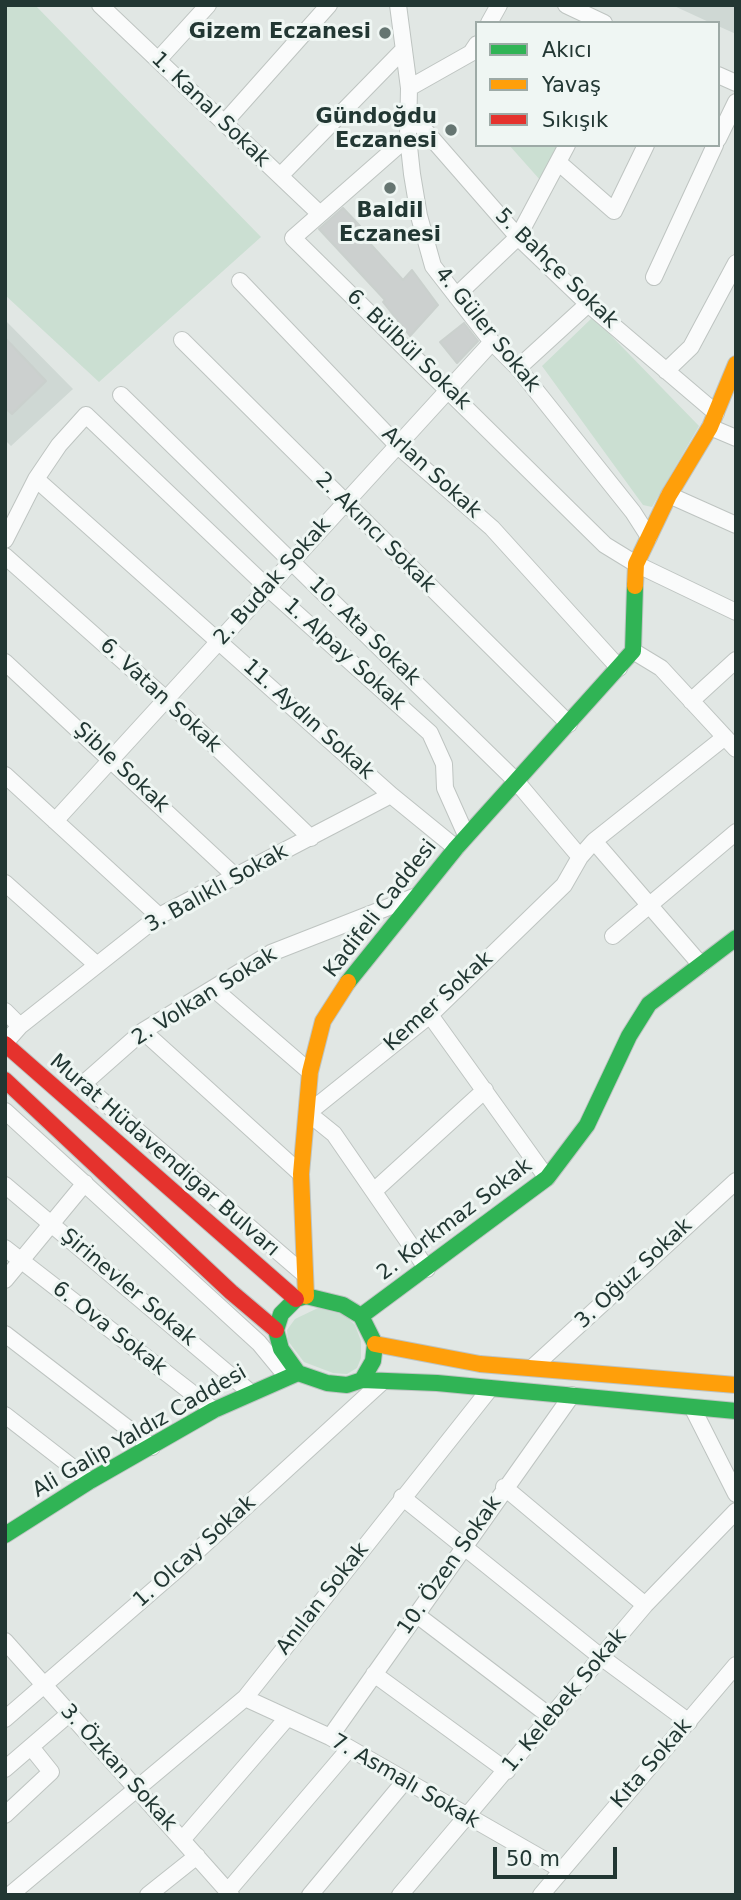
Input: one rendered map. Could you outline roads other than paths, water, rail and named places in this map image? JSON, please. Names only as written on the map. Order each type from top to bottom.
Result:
[{"type":"main road","points":[[633,651],[636,564],[670,495],[713,420],[735,367]]},
{"type":"main road","name":"Kadifeli Caddesi","points":[[301,1297],[304,1274],[301,1174],[310,1072],[323,1021],[359,964],[461,842],[633,651]]},
{"type":"main road","points":[[701,965],[736,938]]},
{"type":"main road","name":"2. Korkmaz Sokak","points":[[361,1316],[547,1178],[587,1125],[629,1036],[649,1004],[701,965]]},
{"type":"main road","name":"Murat Hüdavendigar Bulvarı","points":[[5,1043],[301,1297]]},
{"type":"main road","points":[[5,1080],[231,1292],[276,1330]]},
{"type":"main road","points":[[362,1380],[373,1361],[374,1344],[361,1316],[336,1302],[301,1297],[281,1314],[276,1330],[293,1375],[327,1383],[347,1385],[362,1380],[437,1383],[489,1390],[736,1411]]},
{"type":"main road","points":[[374,1344],[481,1364],[736,1385]]},
{"type":"main road","name":"Ali Galip Yaldız Caddesi","points":[[6,1534],[90,1481],[214,1410],[293,1375]]},
{"type":"street","name":"1. Kanal Sokak","points":[[100,5],[320,214]]},
{"type":"street","points":[[158,60],[208,5]]},
{"type":"street","points":[[224,123],[329,5]]},
{"type":"street","name":"4. Güler Sokak","points":[[398,5],[409,88],[408,137],[419,216],[433,266],[492,342],[519,368],[633,512],[649,537]]},
{"type":"street","points":[[490,21],[499,5]]},
{"type":"street","points":[[568,6],[600,21]]},
{"type":"street","points":[[409,88],[471,53],[475,47]]},
{"type":"street","points":[[280,176],[404,49]]},
{"type":"street","points":[[720,76],[736,83]]},
{"type":"street","points":[[720,135],[736,102]]},
{"type":"street","name":"5. Bahçe Sokak","points":[[408,111],[518,237],[588,304],[666,371],[713,420],[736,438]]},
{"type":"street","name":"6. Bülbül Sokak","points":[[408,137],[293,237],[605,545],[636,564],[736,612]]},
{"type":"street","points":[[456,296],[518,237],[566,147]]},
{"type":"street","points":[[558,162],[614,211],[645,147]]},
{"type":"street","points":[[654,277],[714,147]]},
{"type":"street","points":[[666,371],[691,347],[736,264]]},
{"type":"street","name":"Arlan Sokak","points":[[240,281],[398,446],[492,528],[618,668]]},
{"type":"street","points":[[519,368],[588,304]]},
{"type":"street","name":"2. Akıncı Sokak","points":[[182,340],[569,724]]},
{"type":"street","name":"2. Budak Sokak","points":[[55,821],[492,342]]},
{"type":"street","name":"10. Ata Sokak","points":[[121,395],[516,781],[580,857]]},
{"type":"street","name":"1. Alpay Sokak","points":[[36,479],[59,444],[86,415],[268,588],[430,733],[444,764],[445,788],[461,842]]},
{"type":"street","points":[[5,540],[36,479]]},
{"type":"street","name":"11. Aydın Sokak","points":[[36,479],[391,795],[461,842]]},
{"type":"street","points":[[670,495],[736,525]]},
{"type":"street","name":"6. Vatan Sokak","points":[[5,556],[167,699],[311,838]]},
{"type":"street","points":[[633,651],[662,668],[730,743]]},
{"type":"street","points":[[691,701],[736,660]]},
{"type":"street","name":"Şible Sokak","points":[[5,662],[235,876]]},
{"type":"street","name":"Kemer Sokak","points":[[308,1113],[430,1015],[564,885],[580,857],[594,841],[730,743]]},
{"type":"street","points":[[5,775],[159,916]]},
{"type":"street","name":"3. Balıklı Sokak","points":[[5,1043],[20,1026],[159,916],[391,795]]},
{"type":"street","points":[[613,936],[736,832]]},
{"type":"street","points":[[594,841],[701,965]]},
{"type":"street","points":[[5,883],[97,965]]},
{"type":"street","name":"2. Volkan Sokak","points":[[304,1274],[83,1084],[143,1031],[271,953],[416,896]]},
{"type":"street","points":[[214,989],[310,1072]]},
{"type":"street","points":[[5,1011],[20,1026]]},
{"type":"street","points":[[430,1015],[547,1178]]},
{"type":"street","points":[[143,1031],[301,1174]]},
{"type":"street","points":[[375,1190],[485,1090]]},
{"type":"street","points":[[5,1111],[293,1375]]},
{"type":"street","points":[[308,1113],[334,1134],[427,1269]]},
{"type":"street","name":"3. Oğuz Sokak","points":[[532,1368],[736,1181]]},
{"type":"street","points":[[5,1280],[50,1222],[85,1183]]},
{"type":"street","name":"Şirinevler Sokak","points":[[5,1185],[250,1392]]},
{"type":"street","name":"6. Ova Sokak","points":[[5,1248],[214,1410]]},
{"type":"street","points":[[5,1334],[152,1447]]},
{"type":"street","name":"1. Olcay Sokak","points":[[5,1719],[172,1574],[383,1381]]},
{"type":"street","name":"Anılan Sokak","points":[[10,1895],[245,1698],[489,1390]]},
{"type":"street","name":"10. Özen Sokak","points":[[330,1737],[504,1487],[572,1395]]},
{"type":"street","points":[[692,1407],[736,1494]]},
{"type":"street","points":[[5,1415],[90,1481]]},
{"type":"street","points":[[504,1487],[645,1605]]},
{"type":"street","points":[[402,1497],[464,1544],[601,1657],[689,1722]]},
{"type":"street","name":"1. Kelebek Sokak","points":[[400,1895],[467,1819],[645,1605],[736,1511]]},
{"type":"street","points":[[417,1615],[551,1717]]},
{"type":"street","name":"3. Özkan Sokak","points":[[5,1641],[230,1893]]},
{"type":"street","name":"Kıta Sokak","points":[[541,1895],[736,1665]]},
{"type":"street","points":[[374,1674],[507,1771]]},
{"type":"street","name":"7. Asmalı Sokak","points":[[245,1698],[330,1737],[467,1819],[562,1870]]},
{"type":"street","points":[[5,1769],[70,1713]]},
{"type":"street","points":[[182,1840],[287,1717]]},
{"type":"street","points":[[5,1815],[51,1772],[31,1747]]},
{"type":"street","points":[[230,1893],[349,1749]]},
{"type":"street","points":[[310,1895],[404,1782]]},
{"type":"street","points":[[148,1895],[197,1856]]},
{"type":"place","name":"Gizem Eczanesi","points":[[385,33]]},
{"type":"place","name":"Gündoğdu Eczanesi","points":[[451,130]]},
{"type":"place","name":"Baldil Eczanesi","points":[[390,188]]}]
